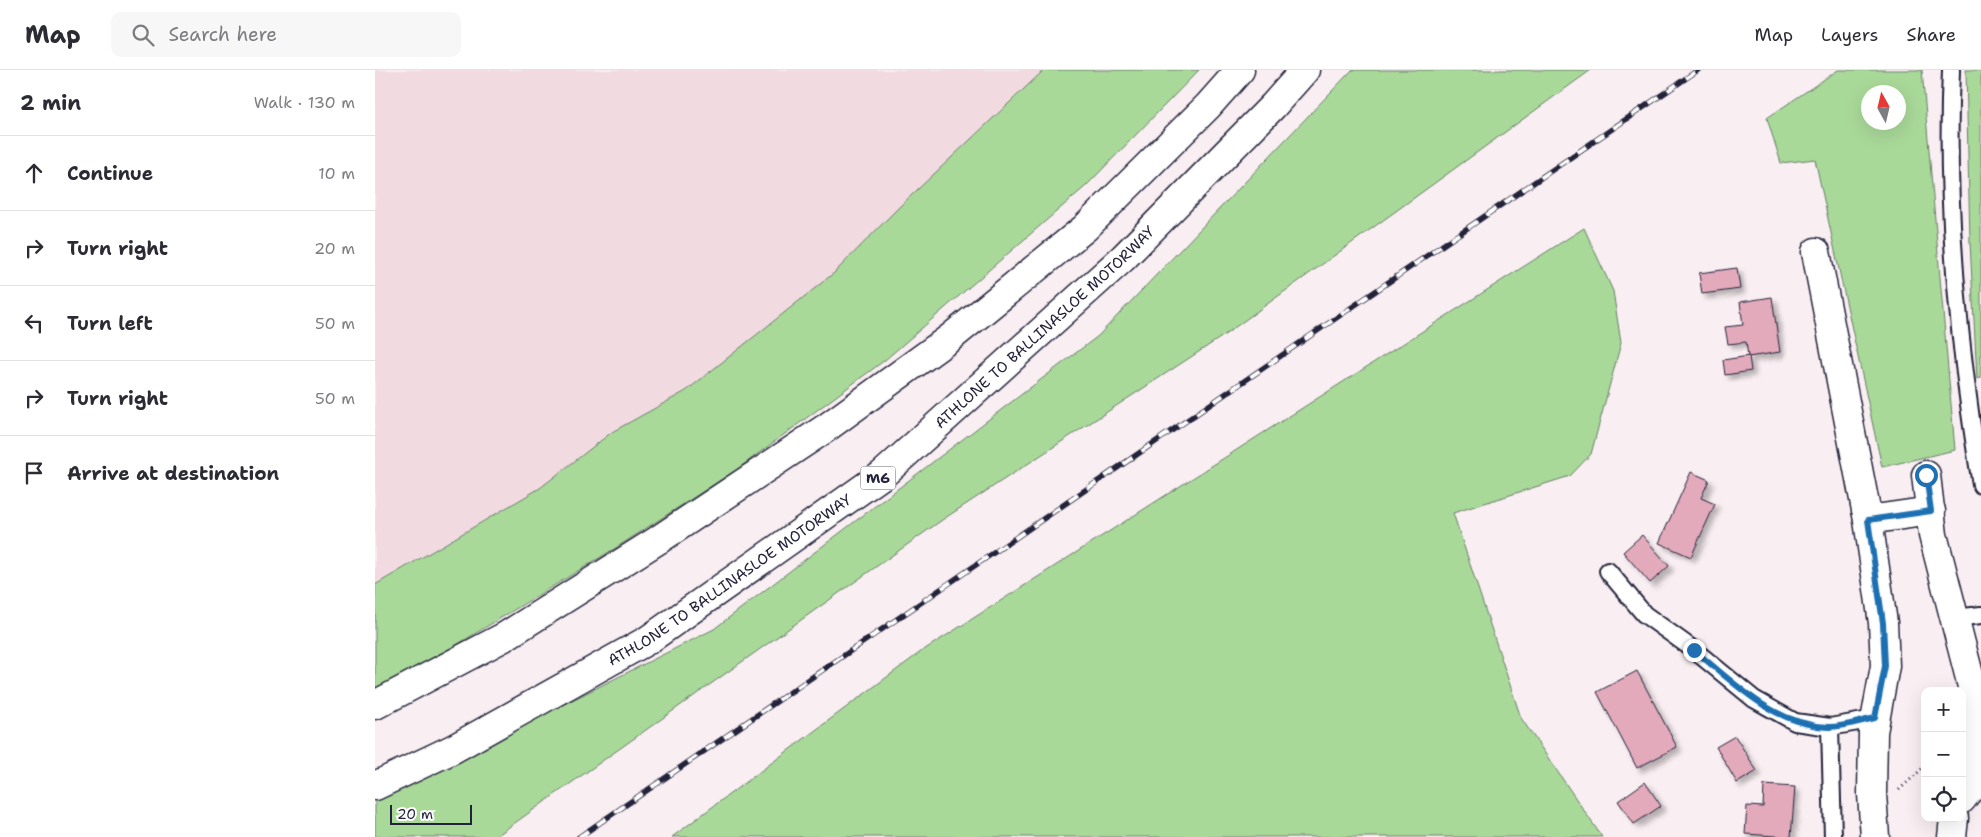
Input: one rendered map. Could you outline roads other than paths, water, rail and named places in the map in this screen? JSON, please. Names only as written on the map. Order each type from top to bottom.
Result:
[{"type":"main road","points":[[375,705],[504,637],[658,540],[826,428],[950,338],[1085,228],[1208,106],[1240,70]]},
{"type":"main road","name":"ATHLONE TO BALLINASLOE MOTORWAY","points":[[375,786],[453,749],[648,640],[882,475],[1123,258],[1273,106],[1305,70]]},
{"type":"main road","points":[[1816,252],[1868,520],[1883,623],[1885,666],[1873,732],[1872,794],[1875,837]]},
{"type":"main road","points":[[1926,475],[1933,535],[1968,616],[1978,702],[1970,790]]},
{"type":"main road","points":[[1868,520],[1931,511]]},
{"type":"main road","points":[[1952,837],[1954,822]]},
{"type":"lane","points":[[1951,70],[1949,116],[1956,275],[1981,485]]},
{"type":"lane","points":[[1608,571],[1644,614],[1694,650],[1754,699],[1795,722],[1831,727],[1875,718]]},
{"type":"lane","points":[[1831,727],[1833,837]]},
{"type":"railway","points":[[579,837],[1698,70]]}]
